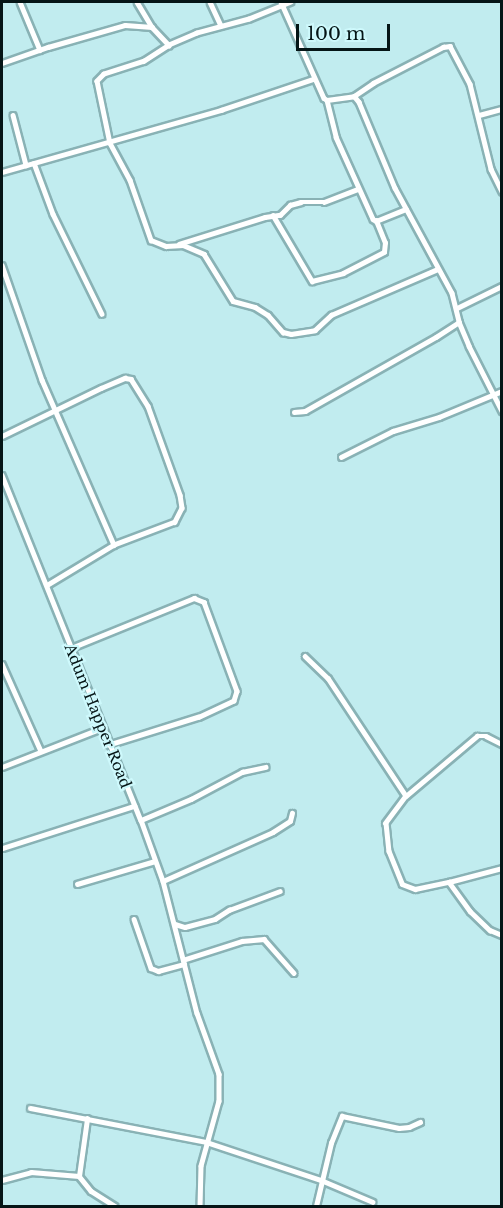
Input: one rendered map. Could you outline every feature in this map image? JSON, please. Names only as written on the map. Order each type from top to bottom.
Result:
[{"type":"street","points":[[20,2],[40,50]]},
{"type":"street","points":[[137,2],[152,27],[169,45]]},
{"type":"street","points":[[210,2],[221,26]]},
{"type":"street","points":[[291,2],[282,3],[169,45],[153,57],[104,74],[97,81],[110,143],[130,180],[151,240],[166,246],[273,215],[280,215],[290,206],[301,202],[324,202],[358,189]]},
{"type":"street","points":[[273,215],[312,281],[344,273],[384,252],[385,243],[376,221],[358,189],[336,137],[327,100],[313,79],[297,33],[282,3]]},
{"type":"street","points":[[2,63],[125,25],[152,27]]},
{"type":"street","points":[[327,100],[354,96],[373,83],[443,47],[450,46],[470,84],[491,169],[501,192]]},
{"type":"street","points":[[2,172],[261,98],[313,79]]},
{"type":"street","points":[[354,96],[360,102],[406,209],[457,308],[459,322],[501,411]]},
{"type":"street","points":[[479,115],[501,109]]},
{"type":"street","points":[[14,115],[26,165]]},
{"type":"street","points":[[34,163],[53,214],[102,314]]},
{"type":"street","points":[[376,221],[406,209]]},
{"type":"street","points":[[175,245],[204,254],[233,301],[255,307],[268,315],[283,332],[291,334],[315,330],[331,315],[438,269]]},
{"type":"street","points":[[2,265],[24,333],[114,544]]},
{"type":"street","points":[[457,308],[501,286]]},
{"type":"street","points":[[294,412],[305,411],[459,322]]},
{"type":"street","points":[[2,436],[124,378],[131,379],[148,406],[182,508],[176,522],[114,544],[48,585]]},
{"type":"street","points":[[341,458],[393,431],[439,417],[501,391]]},
{"type":"street","name":"Adum Happer Road","points":[[2,475],[48,585],[109,746],[141,820],[163,881],[197,1012],[219,1074],[220,1088],[206,1142],[200,1184],[200,1206]]},
{"type":"street","points":[[71,648],[194,598],[204,602],[237,691],[234,700],[187,721],[109,746]]},
{"type":"street","points":[[305,656],[328,678],[406,796]]},
{"type":"street","points":[[2,664],[41,752]]},
{"type":"street","points":[[2,767],[102,728]]},
{"type":"street","points":[[501,744],[486,736],[477,736],[406,796],[386,823],[389,851],[402,884],[415,889],[501,868]]},
{"type":"street","points":[[141,820],[199,795],[242,772],[266,767]]},
{"type":"street","points":[[3,848],[134,806]]},
{"type":"street","points":[[163,881],[273,832],[290,821],[292,813]]},
{"type":"street","points":[[77,884],[155,861]]},
{"type":"street","points":[[449,882],[476,917],[490,930],[501,935]]},
{"type":"street","points":[[175,924],[185,927],[215,919],[229,910],[280,891]]},
{"type":"street","points":[[134,920],[151,968],[158,971],[242,941],[264,939],[294,973]]},
{"type":"street","points":[[30,1108],[206,1142],[321,1180],[372,1202]]},
{"type":"street","points":[[316,1206],[337,1122],[342,1116],[399,1128],[420,1122]]},
{"type":"street","points":[[79,1176],[87,1119]]},
{"type":"street","points":[[2,1180],[31,1172],[79,1176],[91,1191],[115,1206]]}]
